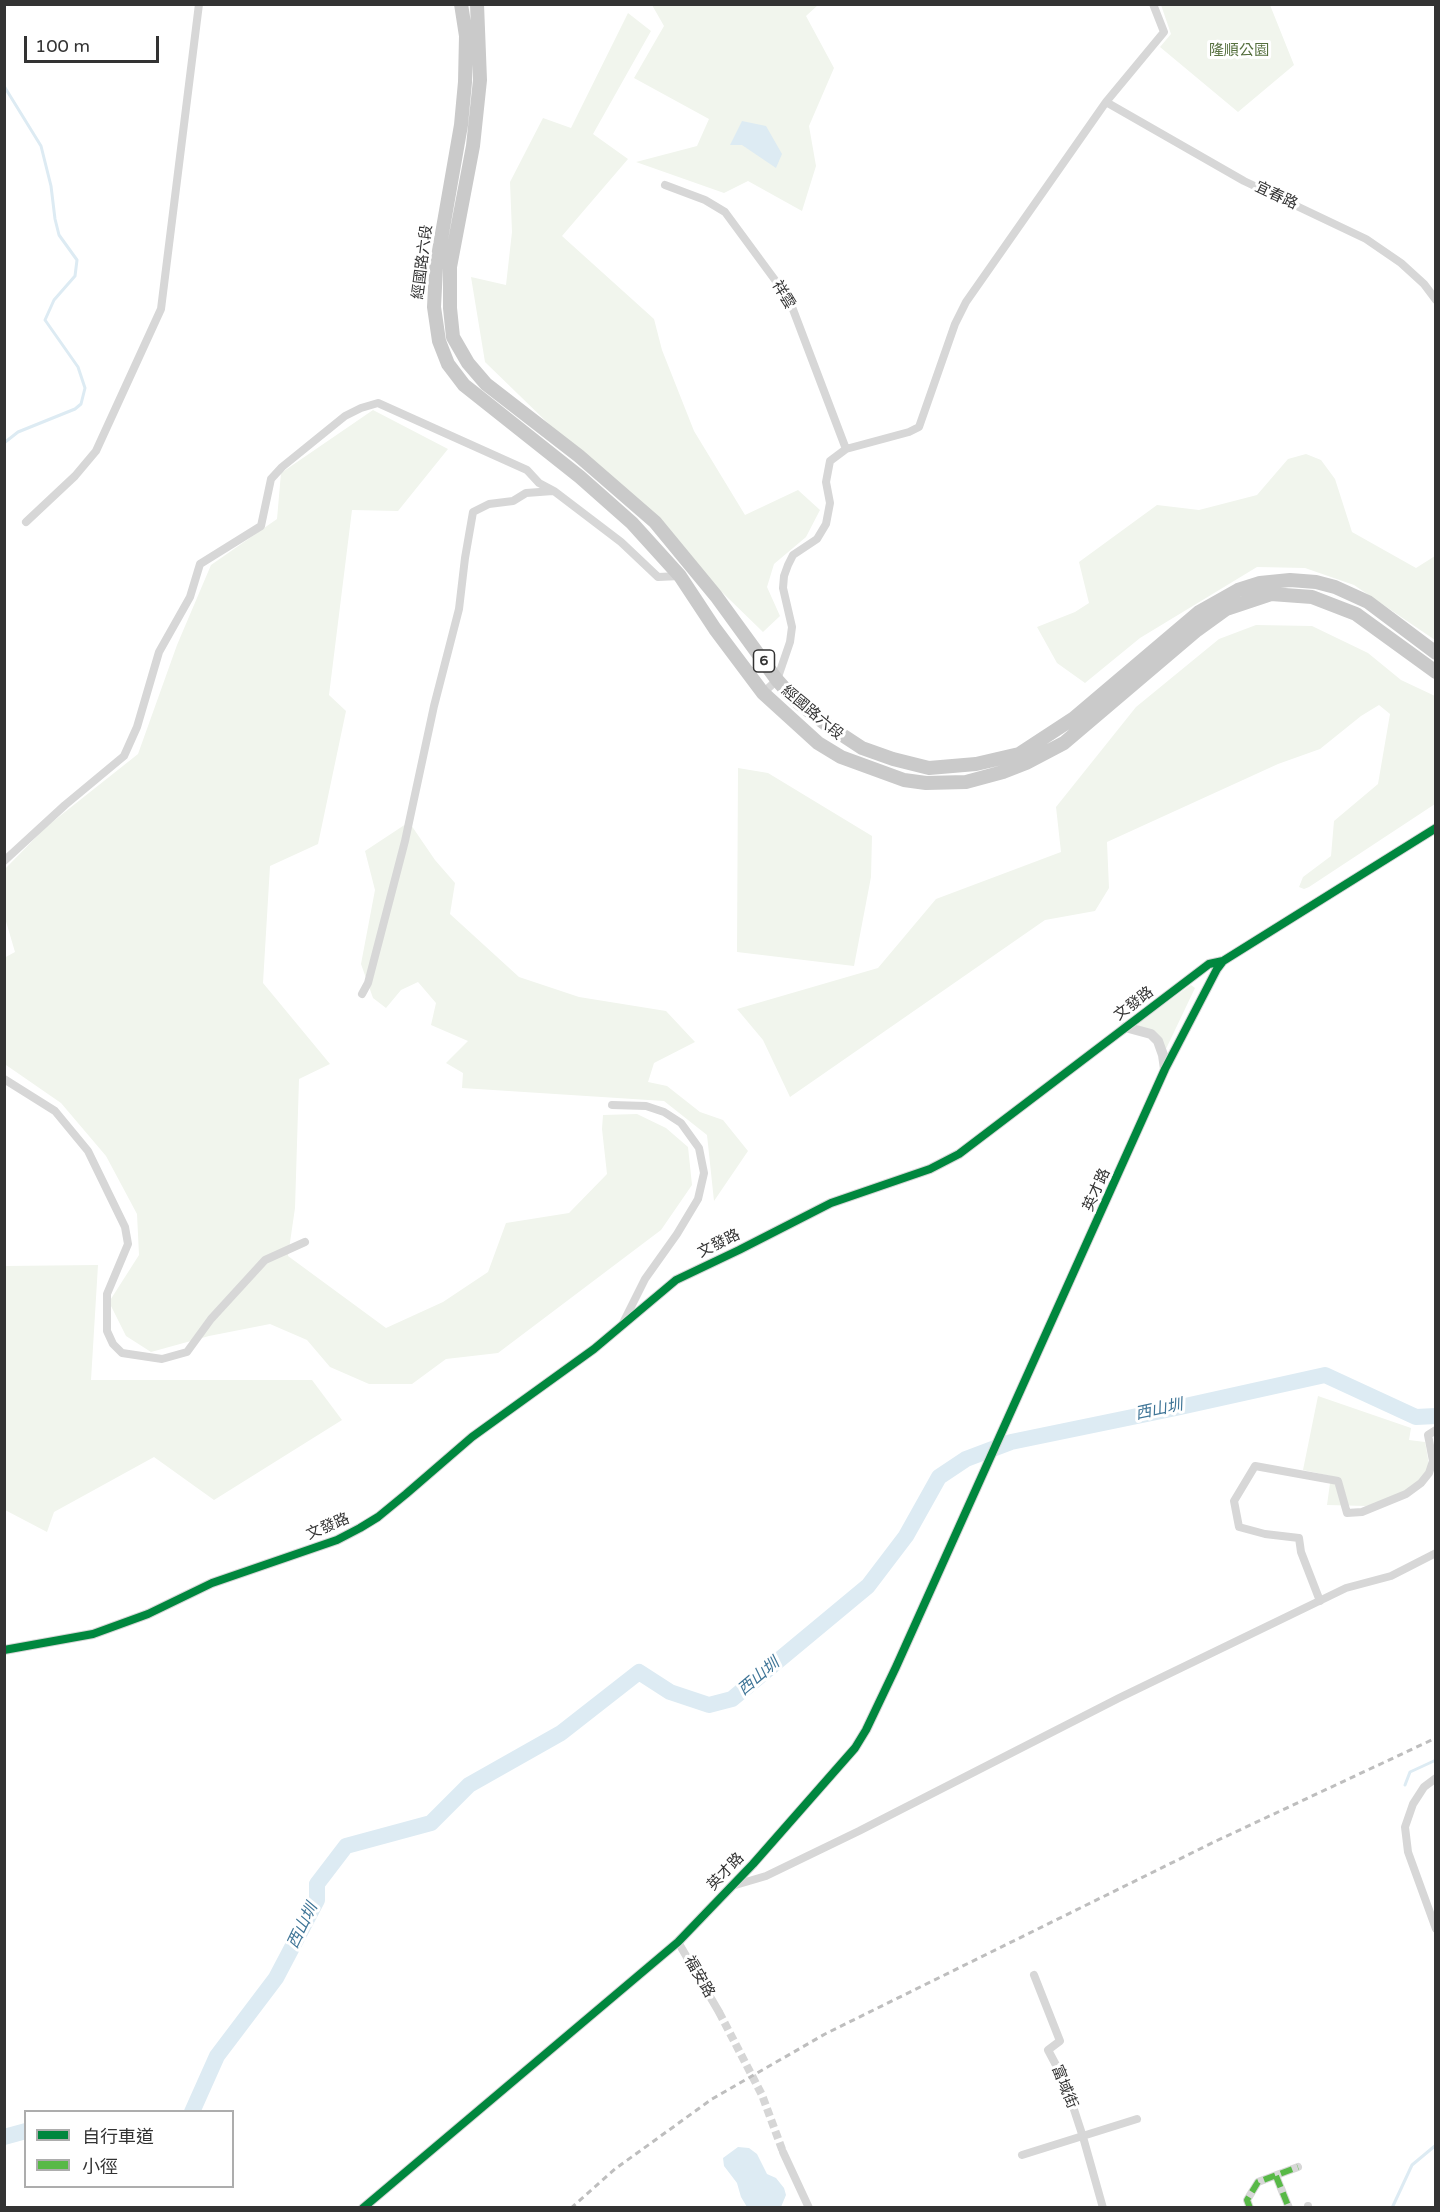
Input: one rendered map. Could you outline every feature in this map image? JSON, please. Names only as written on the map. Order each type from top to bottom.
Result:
[{"type":"main road","name":"經國路六段","points":[[461,4],[473,70],[436,268],[434,308],[439,341],[448,364],[464,385],[580,477],[632,523],[680,576],[715,629],[763,693],[818,743],[842,757],[904,780],[926,783],[966,782],[1017,767],[1064,743],[1197,630],[1226,609],[1271,594],[1312,597],[1356,614],[1436,672]]},
{"type":"main road","name":"經國路六段","points":[[477,4],[473,70],[473,146],[450,267],[453,338],[468,363],[486,384],[579,456],[655,522],[693,567],[777,680],[795,700],[862,748],[892,759],[929,768],[976,764],[1019,754],[1074,718],[1199,612],[1238,590],[1270,582],[1290,580],[1316,582],[1335,587],[1361,600],[1436,653]]},
{"type":"main road","points":[[680,576],[693,567]]},
{"type":"main road","points":[[1356,614],[1361,600]]},
{"type":"street","points":[[26,522],[75,476],[96,451],[161,309],[199,4]]},
{"type":"street","points":[[763,693],[777,680],[790,642],[792,627],[783,588],[784,576],[794,555],[817,539],[826,524],[830,503],[826,482],[830,461],[846,449],[909,432],[920,426],[955,324],[966,302],[1106,102],[1164,32],[1153,4]]},
{"type":"street","name":"宜春路","points":[[1106,102],[1244,181],[1366,239],[1401,263],[1424,284],[1436,300]]},
{"type":"street","name":"祥雲","points":[[665,185],[705,200],[725,212],[789,299],[846,449]]},
{"type":"street","points":[[4,861],[124,756],[137,727],[159,652],[190,597],[200,564],[261,526],[271,479],[282,467],[345,416],[378,403],[527,470],[539,483],[554,491],[621,542],[658,577],[680,576]]},
{"type":"street","points":[[362,994],[368,983],[405,841],[434,706],[459,609],[473,512],[489,504],[513,501],[526,493],[554,491]]},
{"type":"street","name":"文發路","points":[[4,1650],[93,1634],[148,1614],[212,1583],[345,1536],[378,1517],[472,1437],[621,1327],[676,1280],[739,1251],[831,1203],[930,1170],[959,1154],[1209,964],[1222,961],[1436,828]]},
{"type":"street","name":"英才路","points":[[363,2208],[678,1942],[855,1748],[866,1730],[1002,1433],[1165,1069],[1222,961]]},
{"type":"street","points":[[1125,1027],[1151,1034],[1158,1041],[1165,1069]]},
{"type":"street","points":[[4,1079],[55,1112],[88,1151],[125,1227],[128,1244],[107,1294],[107,1331],[113,1344],[122,1353],[162,1359],[187,1352],[211,1319],[265,1260],[305,1242]]},
{"type":"street","points":[[612,1105],[646,1106],[664,1112],[681,1123],[699,1148],[704,1173],[698,1199],[677,1234],[645,1279],[621,1327]]},
{"type":"street","points":[[1320,1601],[1301,1552],[1299,1538],[1265,1534],[1239,1527],[1234,1501],[1255,1466],[1338,1481],[1347,1513],[1362,1512],[1406,1494],[1421,1483],[1429,1473],[1433,1461],[1428,1435],[1436,1430]]},
{"type":"street","points":[[731,1886],[766,1876],[1119,1698],[1346,1588],[1391,1576],[1436,1553]]},
{"type":"street","points":[[1436,1778],[1424,1787],[1413,1804],[1405,1827],[1408,1852],[1436,1929]]},
{"type":"street","name":"福安路","points":[[678,1942],[719,2012]]},
{"type":"street","name":"富域街","points":[[1034,1975],[1060,2041],[1048,2050],[1065,2082],[1102,2208]]},
{"type":"street","points":[[1022,2155],[1137,2119]]},
{"type":"street","points":[[783,2152],[809,2208]]},
{"type":"street","points":[[1250,2208],[1247,2200],[1258,2182],[1298,2167]]},
{"type":"street","points":[[1276,2176],[1288,2208]]},
{"type":"green space","points":[[652,5],[818,5],[806,16],[834,68],[809,126],[816,166],[802,211],[748,181],[724,193],[636,162],[697,146],[709,119],[634,78],[664,26]]},
{"type":"green space","name":"隆順公園","points":[[1161,5],[1270,5],[1294,65],[1238,112],[1160,47],[1171,34]]},
{"type":"green space","points":[[628,13],[651,31],[593,134],[628,159],[562,236],[654,319],[662,350],[694,431],[745,515],[798,490],[820,510],[806,537],[774,564],[767,587],[780,616],[763,632],[485,362],[471,277],[506,285],[512,232],[510,182],[543,118],[571,128]]},
{"type":"green space","points":[[373,410],[448,449],[398,511],[352,510],[329,695],[346,711],[318,844],[270,866],[263,983],[330,1064],[299,1079],[295,1208],[288,1256],[386,1328],[443,1302],[488,1272],[506,1223],[569,1213],[607,1174],[602,1129],[603,1115],[637,1114],[666,1128],[688,1147],[692,1185],[661,1230],[498,1353],[446,1359],[412,1384],[369,1384],[330,1367],[307,1340],[270,1324],[209,1336],[151,1352],[126,1336],[109,1302],[139,1255],[137,1214],[106,1156],[61,1103],[6,1065],[4,1057],[4,958],[15,952],[5,918],[5,869],[46,827],[138,754],[177,645],[211,565],[277,519],[281,473]]},
{"type":"green space","points":[[1306,454],[1321,460],[1335,479],[1352,532],[1416,568],[1435,556],[1435,640],[1354,585],[1305,568],[1257,567],[1140,638],[1085,683],[1057,663],[1037,627],[1075,612],[1089,603],[1079,562],[1157,505],[1199,510],[1257,495],[1288,459]]},
{"type":"green space","points":[[1256,625],[1312,626],[1368,653],[1401,680],[1435,696],[1435,804],[1309,887],[1304,889],[1299,887],[1303,877],[1331,856],[1334,821],[1378,784],[1390,714],[1379,705],[1361,716],[1320,749],[1278,764],[1107,842],[1109,888],[1095,911],[1045,920],[790,1097],[763,1040],[737,1009],[878,968],[936,899],[1061,852],[1056,807],[1136,707],[1219,639]]},
{"type":"green space","points":[[738,768],[768,773],[872,836],[871,877],[854,966],[737,952]]},
{"type":"green space","points":[[409,822],[435,860],[455,883],[450,914],[519,977],[579,997],[666,1011],[695,1042],[654,1063],[648,1082],[667,1086],[700,1112],[723,1120],[748,1151],[714,1201],[707,1135],[664,1101],[462,1088],[463,1073],[446,1063],[468,1041],[431,1025],[436,1003],[418,982],[401,990],[386,1008],[373,998],[361,964],[375,890],[365,851]]},
{"type":"green space","points":[[1191,985],[1195,988],[1165,1051],[1138,1026],[1138,1023]]},
{"type":"green space","points":[[98,1265],[91,1380],[312,1380],[342,1420],[214,1500],[154,1457],[54,1512],[47,1532],[5,1510],[5,1266]]},
{"type":"green space","points":[[1318,1396],[1411,1428],[1409,1440],[1425,1442],[1429,1465],[1425,1474],[1416,1485],[1397,1497],[1366,1506],[1327,1505],[1331,1476],[1303,1470]]},
{"type":"shaded area","points":[[742,121],[766,126],[782,154],[776,168],[742,145],[730,145]]},
{"type":"shaded area","points":[[738,2147],[749,2148],[757,2154],[767,2174],[776,2178],[784,2188],[786,2195],[781,2207],[747,2207],[737,2183],[724,2166],[723,2158]]},
{"type":"waterway","points":[[4,86],[41,146],[51,186],[59,235],[77,260],[75,276],[54,300],[45,320],[78,367],[85,388],[81,404],[75,409],[18,432],[4,443]]},
{"type":"waterway","name":"西山圳","points":[[193,2110],[217,2056],[276,1978],[317,1900],[317,1884],[346,1846],[431,1823],[469,1785],[561,1733],[639,1672],[670,1692],[709,1705],[732,1699],[868,1586],[906,1536],[939,1477],[966,1459],[1011,1442],[1325,1375],[1416,1417],[1436,1416]]},
{"type":"waterway","points":[[1405,1785],[1410,1772],[1436,1760]]},
{"type":"waterway","name":"西山圳","points":[[4,2137],[24,2132]]},
{"type":"waterway","points":[[1392,2208],[1412,2165],[1436,2145]]},
{"type":"tunnel","points":[[719,2012],[762,2095],[783,2152]]},
{"type":"railway","points":[[571,2208],[615,2169],[712,2099],[825,2034],[1214,1842],[1436,1738]]},
{"type":"marked path","points":[[1250,2208],[1247,2200],[1258,2182],[1298,2167]]},
{"type":"marked path","points":[[1276,2176],[1289,2208]]},
{"type":"cycle path","points":[[4,1650],[93,1634],[148,1614],[212,1583],[337,1540],[360,1528],[378,1517],[472,1437],[594,1349],[676,1280],[831,1203],[930,1169],[959,1154],[1209,964],[1223,961],[1436,828]]},
{"type":"cycle path","points":[[363,2208],[678,1942],[753,1864],[855,1748],[896,1667],[1165,1069],[1223,961]]}]
